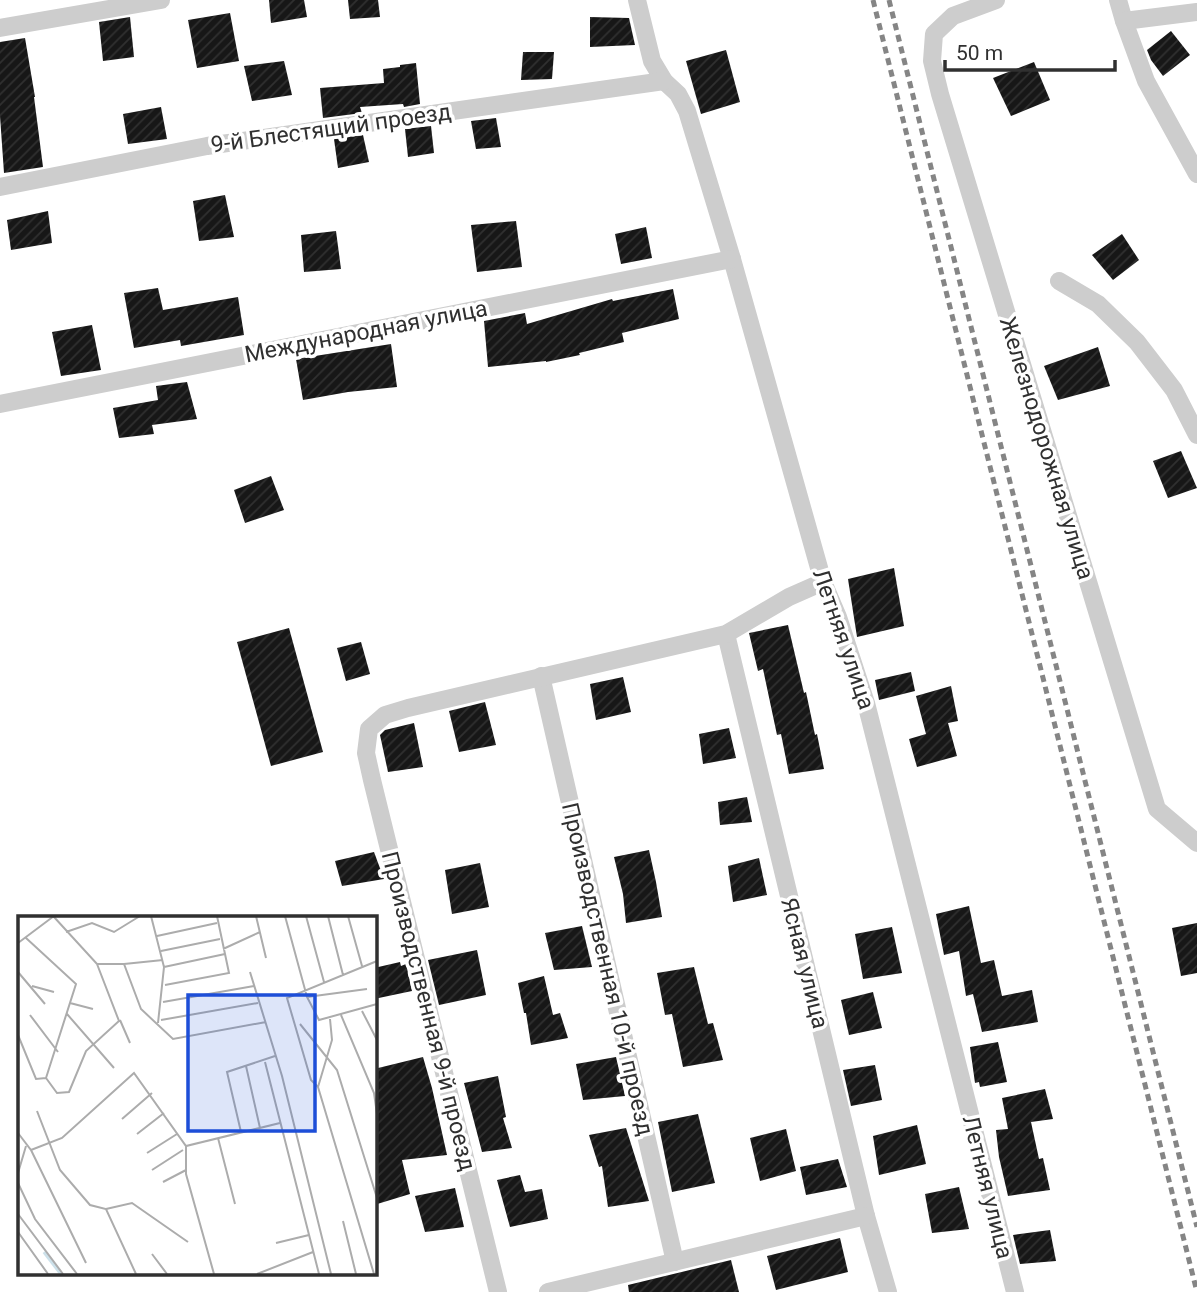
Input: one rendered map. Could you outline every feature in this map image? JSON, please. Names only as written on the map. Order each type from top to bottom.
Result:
[{"type":"street","points":[[0,28],[161,0]]},
{"type":"street","name":"Летняя улица","points":[[637,0],[652,61],[664,81],[678,94],[687,111],[732,259],[823,582],[838,617],[862,691],[1015,1292]]},
{"type":"street","name":"Железнодорожная улица","points":[[996,0],[953,16],[934,34],[932,61],[1157,809],[1197,844]]},
{"type":"street","points":[[1118,0],[1146,80],[1197,174]]},
{"type":"street","points":[[1124,21],[1197,12]]},
{"type":"street","name":"9-й Блестящий проезд","points":[[0,187],[207,146],[664,81]]},
{"type":"street","name":"Международная улица","points":[[0,404],[732,259]]},
{"type":"street","points":[[1059,281],[1098,304],[1137,342],[1174,390],[1197,435]]},
{"type":"street","points":[[541,676],[726,634],[789,597],[823,582]]},
{"type":"street","name":"Ясная улица","points":[[726,634],[866,1216],[888,1292]]},
{"type":"street","name":"Производственная 9-й проезд","points":[[498,1292],[366,753],[369,729],[385,715],[541,676]]},
{"type":"street","name":"Производственная 10-й проезд","points":[[541,676],[675,1262]]},
{"type":"street","points":[[548,1292],[866,1216]]},
{"type":"building","points":[[269,0],[304,0],[307,17],[271,23]]},
{"type":"building","points":[[348,0],[378,0],[380,17],[350,19]]},
{"type":"building","points":[[230,13],[239,61],[197,68],[188,20]]},
{"type":"building","points":[[130,17],[134,57],[103,61],[99,22]]},
{"type":"building","points":[[590,17],[629,18],[635,45],[590,47]]},
{"type":"building","points":[[1171,31],[1190,55],[1163,76],[1147,50]]},
{"type":"building","points":[[25,38],[43,167],[4,173],[0,116],[0,42]]},
{"type":"building","points":[[726,50],[740,102],[701,114],[686,61]]},
{"type":"building","points":[[523,52],[554,52],[552,79],[521,80]]},
{"type":"building","points":[[284,61],[292,95],[252,101],[244,66]]},
{"type":"building","points":[[1034,62],[1050,100],[1011,116],[993,78]]},
{"type":"building","points":[[416,63],[420,104],[404,107],[403,104],[360,107],[362,113],[323,118],[320,88],[384,83],[383,69]]},
{"type":"building","points":[[161,107],[167,139],[128,144],[123,114]]},
{"type":"building","points":[[496,118],[501,147],[476,149],[471,121]]},
{"type":"building","points":[[431,126],[434,153],[408,157],[405,129]]},
{"type":"building","points":[[363,135],[369,162],[338,168],[334,139]]},
{"type":"building","points":[[225,195],[234,237],[199,241],[193,201]]},
{"type":"building","points":[[48,211],[52,243],[11,250],[7,220]]},
{"type":"building","points":[[516,221],[522,267],[477,272],[471,225]]},
{"type":"building","points":[[646,227],[652,258],[621,264],[615,234]]},
{"type":"building","points":[[336,231],[341,269],[304,272],[301,235]]},
{"type":"building","points":[[1122,234],[1139,260],[1113,280],[1092,255]]},
{"type":"building","points":[[158,288],[163,310],[238,297],[244,335],[181,346],[180,340],[134,348],[124,293]]},
{"type":"building","points":[[673,289],[679,319],[622,333],[624,342],[579,353],[580,355],[546,362],[488,367],[484,321],[525,313],[527,324],[612,299],[613,301]]},
{"type":"building","points":[[92,325],[101,370],[61,376],[52,332]]},
{"type":"building","points":[[391,344],[397,387],[303,400],[296,359]]},
{"type":"building","points":[[1098,347],[1110,386],[1058,400],[1044,366]]},
{"type":"building","points":[[187,382],[197,419],[152,425],[154,434],[119,438],[113,408],[158,400],[156,386]]},
{"type":"building","points":[[1181,451],[1197,488],[1168,498],[1153,461]]},
{"type":"building","points":[[271,476],[284,510],[245,523],[234,490]]},
{"type":"building","points":[[894,568],[904,626],[857,637],[848,579]]},
{"type":"building","points":[[788,625],[824,769],[789,774],[781,734],[777,735],[763,669],[758,671],[749,633]]},
{"type":"building","points":[[289,628],[323,752],[271,766],[237,642]]},
{"type":"building","points":[[361,642],[370,674],[346,681],[337,648]]},
{"type":"building","points":[[911,672],[915,691],[879,700],[875,680]]},
{"type":"building","points":[[623,677],[631,712],[596,720],[590,684]]},
{"type":"building","points":[[951,686],[958,721],[948,723],[957,756],[917,767],[909,739],[926,734],[916,696]]},
{"type":"building","points":[[485,702],[496,745],[459,752],[449,711]]},
{"type":"building","points":[[414,723],[423,767],[388,772],[380,735],[385,730]]},
{"type":"building","points":[[729,728],[736,758],[703,764],[699,734]]},
{"type":"building","points":[[747,797],[752,822],[720,825],[718,802]]},
{"type":"building","points":[[649,850],[662,917],[626,923],[623,894],[614,857]]},
{"type":"building","points":[[374,852],[384,879],[342,886],[335,861]]},
{"type":"building","points":[[759,858],[767,895],[733,902],[728,866]]},
{"type":"building","points":[[480,863],[489,907],[452,914],[445,870]]},
{"type":"building","points":[[969,906],[981,963],[994,960],[1002,996],[1032,990],[1038,1022],[982,1032],[973,994],[966,996],[959,951],[944,955],[936,914]]},
{"type":"building","points":[[1197,923],[1197,973],[1181,976],[1172,928]]},
{"type":"building","points":[[582,926],[592,967],[554,970],[545,933]]},
{"type":"building","points":[[892,927],[902,973],[863,979],[855,934]]},
{"type":"building","points":[[477,950],[486,995],[439,1005],[428,960]]},
{"type":"building","points":[[400,962],[401,966],[406,964],[412,991],[376,999],[376,968]]},
{"type":"building","points":[[694,967],[708,1024],[713,1023],[723,1060],[683,1067],[672,1014],[665,1015],[657,973]]},
{"type":"building","points":[[544,976],[553,1015],[560,1013],[568,1038],[531,1045],[518,983]]},
{"type":"building","points":[[873,992],[882,1028],[849,1035],[841,1000]]},
{"type":"building","points":[[998,1042],[1007,1082],[980,1087],[979,1082],[975,1083],[970,1047]]},
{"type":"building","points":[[423,1057],[447,1155],[402,1160],[410,1194],[376,1204],[376,1069]]},
{"type":"building","points":[[616,1057],[625,1096],[583,1100],[576,1064]]},
{"type":"building","points":[[875,1065],[882,1100],[851,1106],[843,1070]]},
{"type":"building","points":[[498,1076],[506,1117],[503,1118],[512,1148],[482,1152],[464,1083]]},
{"type":"building","points":[[1045,1089],[1053,1119],[1031,1122],[1039,1159],[1043,1158],[1050,1190],[1008,1196],[996,1130],[1008,1129],[1002,1098]]},
{"type":"building","points":[[698,1114],[715,1183],[672,1192],[658,1122]]},
{"type":"building","points":[[917,1125],[926,1164],[879,1175],[873,1136]]},
{"type":"building","points":[[626,1128],[649,1201],[608,1207],[602,1166],[599,1167],[589,1135]]},
{"type":"building","points":[[786,1129],[796,1171],[760,1181],[750,1138]]},
{"type":"building","points":[[838,1159],[847,1187],[806,1195],[800,1167]]},
{"type":"building","points":[[520,1175],[525,1192],[542,1189],[548,1219],[510,1227],[497,1180]]},
{"type":"building","points":[[959,1187],[969,1229],[932,1233],[925,1194]]},
{"type":"building","points":[[455,1188],[464,1227],[425,1232],[415,1196]]},
{"type":"building","points":[[1050,1230],[1056,1261],[1020,1264],[1013,1235]]},
{"type":"building","points":[[840,1238],[848,1272],[776,1290],[767,1256]]},
{"type":"building","points":[[731,1260],[739,1292],[629,1292],[628,1285]]},
{"type":"railway","points":[[873,0],[1197,1292]]},
{"type":"railway","points":[[889,0],[1197,1227]]}]
